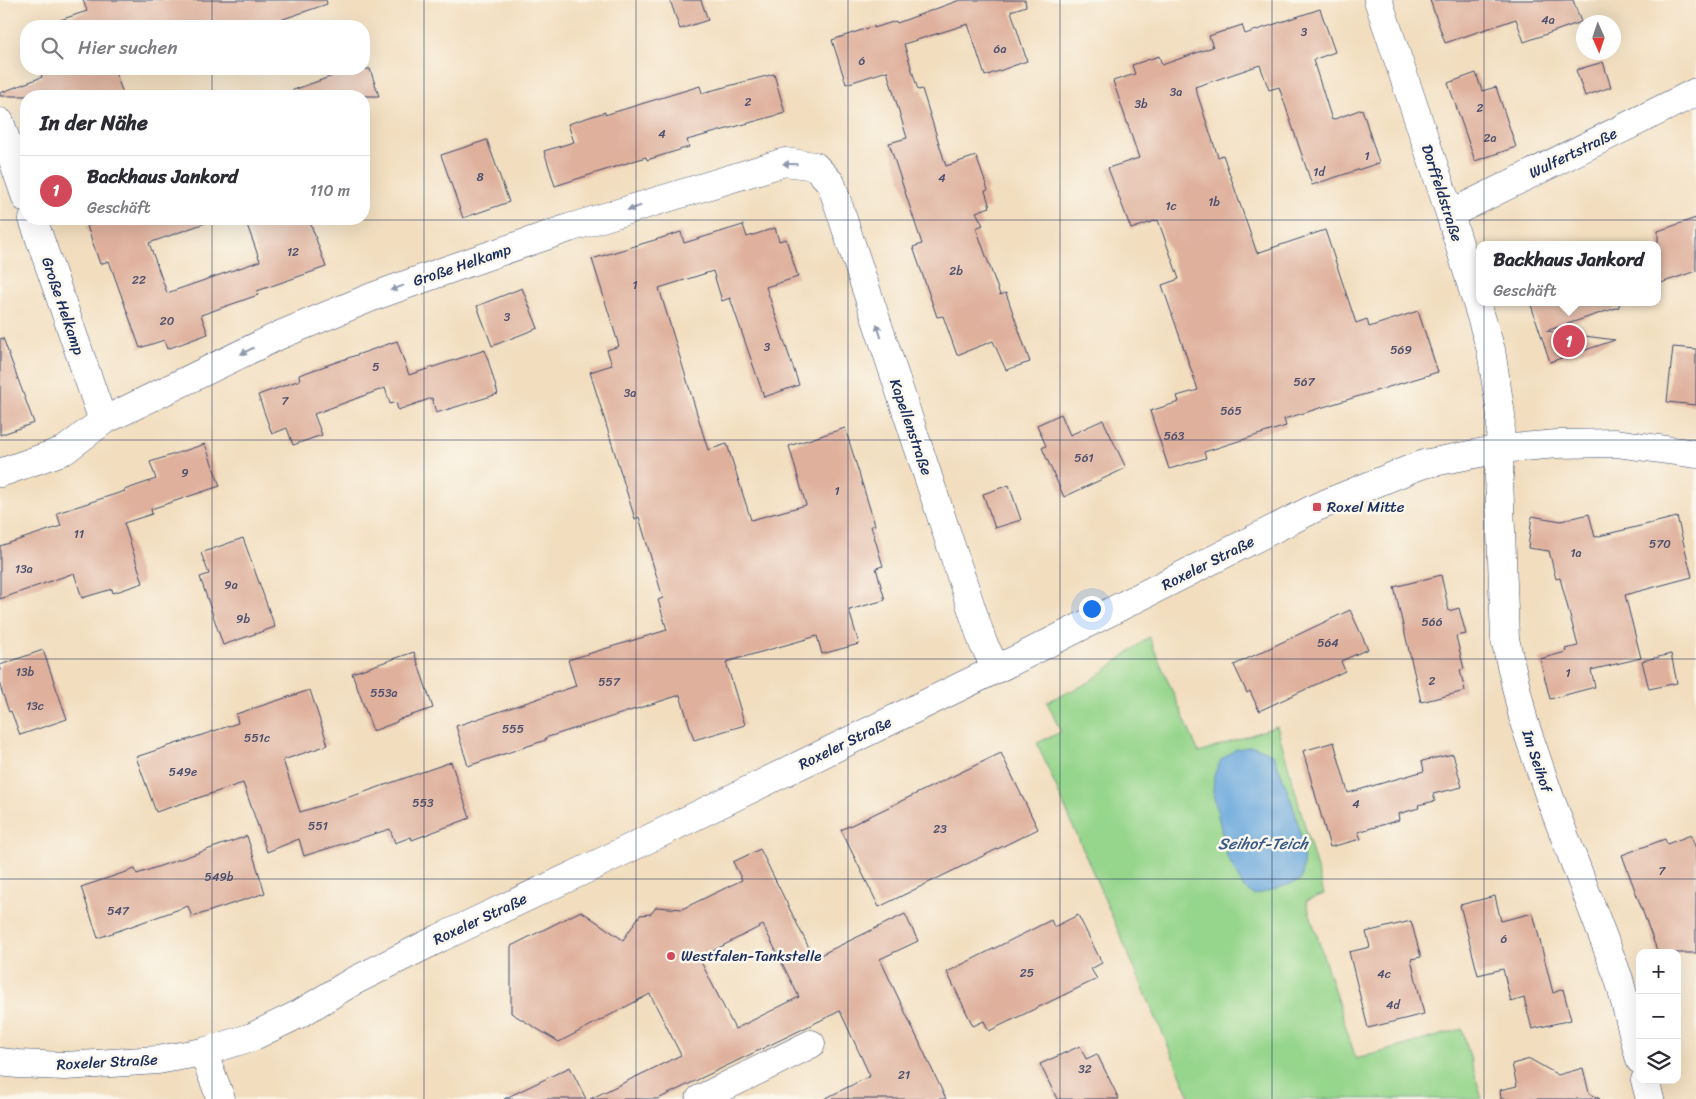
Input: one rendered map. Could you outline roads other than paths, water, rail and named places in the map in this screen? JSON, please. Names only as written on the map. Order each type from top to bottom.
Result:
[{"type":"street","name":"Dorffeldstraße","points":[[1378,0],[1450,214],[1476,300]]},
{"type":"street","name":"Wulfertstraße","points":[[1450,214],[1696,92]]},
{"type":"street","points":[[0,122],[20,180]]},
{"type":"street","name":"Große Helkamp","points":[[0,473],[66,450],[103,421],[280,335],[446,270],[569,228],[785,162],[815,166],[831,183]]},
{"type":"street","name":"Kapellenstraße","points":[[831,183],[983,643],[996,668]]},
{"type":"street","name":"Große Helkamp","points":[[35,225],[103,421]]},
{"type":"street","name":"Dorffeldstraße","points":[[1478,306],[1491,350],[1501,415],[1500,449]]},
{"type":"street","name":"Roxeler Straße","points":[[0,1062],[65,1066],[158,1060],[203,1052],[252,1037],[301,1013],[352,982],[440,938],[591,867],[1325,504],[1424,464],[1500,449],[1557,444],[1616,443],[1696,454]]},
{"type":"street","name":"Im Seihof","points":[[1500,449],[1499,477],[1505,639],[1524,722],[1550,798],[1619,979],[1636,1045]]},
{"type":"street","points":[[700,1099],[811,1044]]},
{"type":"street","points":[[203,1052],[221,1099]]},
{"type":"street","points":[[1646,1084],[1650,1099]]},
{"type":"water","name":"Seihof-Teich","points":[[1254,746],[1274,755],[1296,817],[1303,850],[1303,866],[1301,880],[1254,895],[1243,887],[1227,856],[1213,793],[1214,775],[1221,760],[1236,749]]},
{"type":"place","name":"Backhaus Jankord","points":[[1569,341]]},
{"type":"place","name":"Roxel Mitte","points":[[1317,507]]},
{"type":"place","name":"Westfalen-Tankstelle","points":[[671,956]]}]
